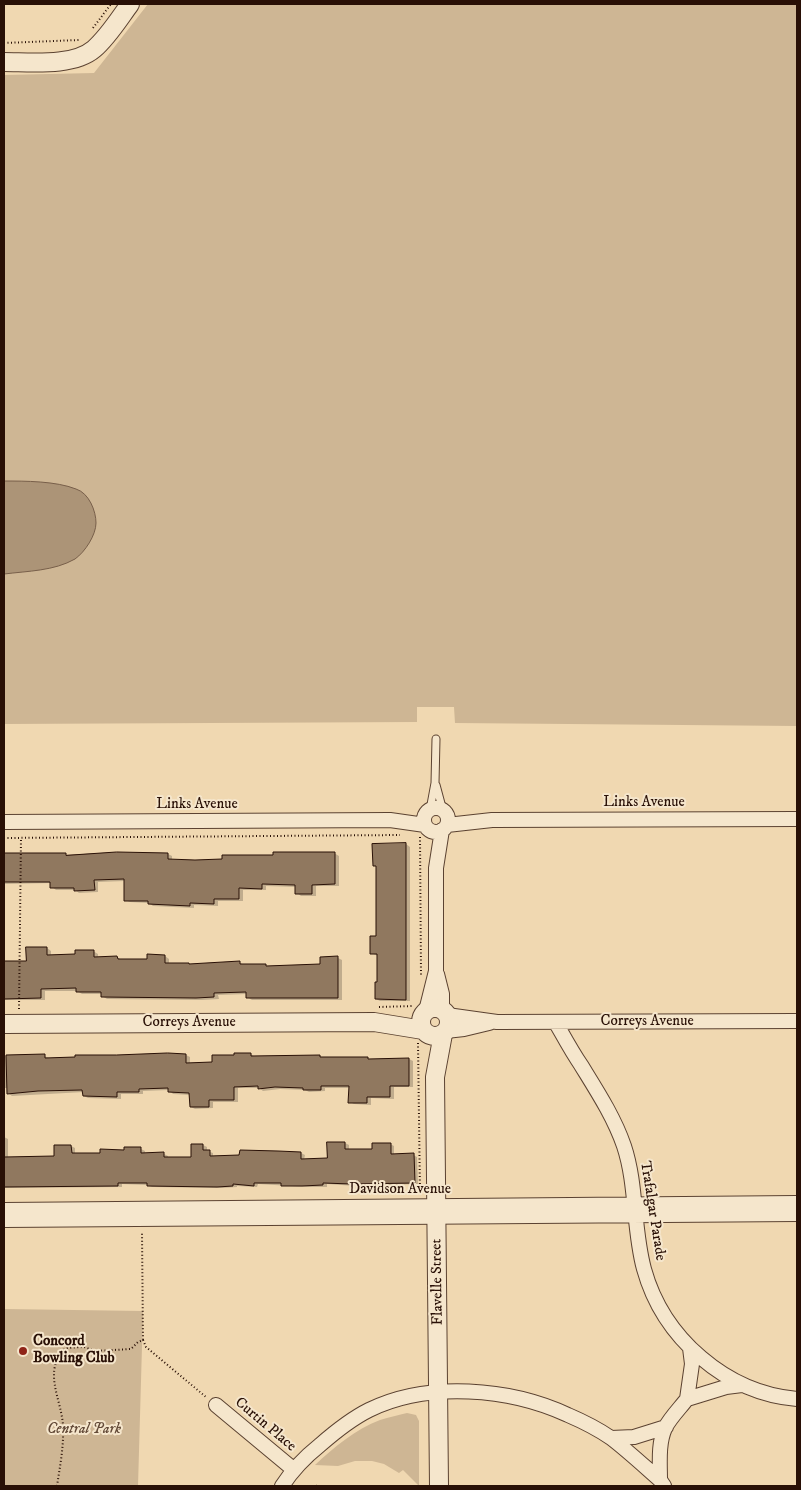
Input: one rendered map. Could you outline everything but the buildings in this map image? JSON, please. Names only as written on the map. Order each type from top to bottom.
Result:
[{"type":"street","points":[[4,62],[62,61],[79,57],[93,50],[105,38],[130,4]]},
{"type":"street","name":"Links Avenue","points":[[4,822],[390,820],[434,822],[492,820],[797,819]]},
{"type":"street","name":"Flavelle Street","points":[[434,822],[436,971],[442,994],[433,1024],[440,1486]]},
{"type":"street","name":"Correys Avenue","points":[[4,1024],[374,1022],[433,1024],[797,1021]]},
{"type":"street","name":"Trafalgar Parade","points":[[556,1022],[613,1120],[624,1146],[629,1166],[644,1270],[653,1293],[666,1316],[690,1348],[716,1370],[742,1386],[760,1392],[797,1399]]},
{"type":"street","name":"Davidson Avenue","points":[[4,1220],[635,1209],[797,1203]]},
{"type":"street","name":"Davidson Avenue","points":[[635,1209],[797,1214]]},
{"type":"street","name":"Davidson Avenue","points":[[4,1210],[437,1212]]},
{"type":"street","points":[[662,1483],[659,1455],[662,1436],[666,1427],[687,1399],[692,1364],[690,1348]]},
{"type":"street","points":[[687,1399],[726,1387],[742,1386]]},
{"type":"street","points":[[282,1486],[293,1469],[335,1431],[364,1413],[386,1403],[438,1392],[486,1392],[534,1402],[568,1415],[611,1438],[662,1483]]},
{"type":"street","name":"Curtin Place","points":[[216,1405],[293,1469]]},
{"type":"street","points":[[611,1438],[634,1437],[666,1427]]},
{"type":"lane","name":"Flavelle Street","points":[[434,822],[436,740]]},
{"type":"lane","name":"Flavelle Street","points":[[434,822],[435,782]]},
{"type":"path","points":[[90,32],[110,4]]},
{"type":"path","points":[[4,44],[68,42],[84,39]]},
{"type":"path","points":[[421,974],[434,822]]},
{"type":"path","points":[[4,838],[400,835]]},
{"type":"path","points":[[19,1009],[21,838]]},
{"type":"path","points":[[420,1197],[433,1024]]},
{"type":"path","points":[[142,1230],[144,1340],[146,1347],[216,1405]]},
{"type":"path","points":[[57,1486],[63,1448],[62,1423],[53,1380],[57,1361],[62,1352],[66,1348],[84,1347],[95,1351],[131,1349],[138,1342],[144,1340]]},
{"type":"green space","points":[[148,4],[797,4],[797,726],[455,723],[454,707],[417,707],[417,722],[4,724],[4,75],[94,73]]},
{"type":"green space","name":"Central Park","points":[[4,1309],[143,1311],[138,1486],[4,1486]]},
{"type":"green space","points":[[407,1413],[416,1415],[419,1421],[419,1486],[403,1470],[399,1473],[384,1464],[372,1461],[355,1461],[338,1466],[315,1465],[362,1428],[380,1420]]},
{"type":"shaded area","points":[[4,481],[59,484],[85,494],[95,513],[96,528],[89,543],[75,559],[41,570],[4,574]]},
{"type":"place","name":"Concord Bowling Club","points":[[23,1351]]}]
